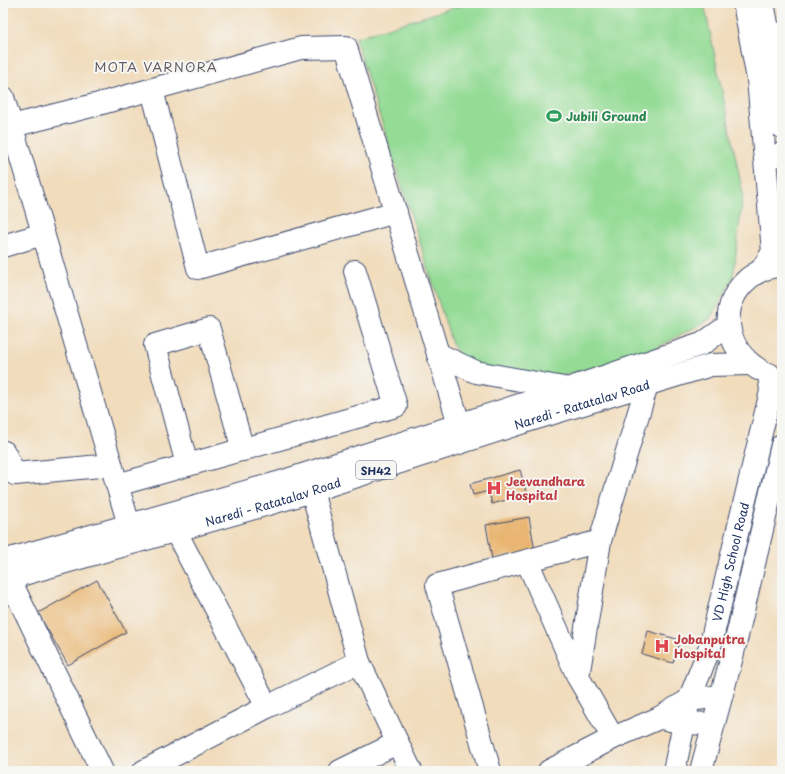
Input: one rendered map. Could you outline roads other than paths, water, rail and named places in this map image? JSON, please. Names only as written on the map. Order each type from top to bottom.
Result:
[{"type":"street","points":[[744,3],[773,156],[773,252],[772,267],[752,275],[736,292],[731,303],[729,325],[735,347],[741,356],[758,370],[776,375]]},
{"type":"street","points":[[763,3],[777,76],[782,126]]},
{"type":"street","points":[[12,126],[95,106],[301,48],[346,47],[459,424]]},
{"type":"street","points":[[152,90],[198,268],[396,212]]},
{"type":"street","points":[[3,97],[128,525]]},
{"type":"street","points":[[3,246],[43,234]]},
{"type":"street","points":[[4,452],[15,474],[114,475],[186,466],[396,406],[355,271]]},
{"type":"street","name":"Naredi - Ratatalav Road","points":[[5,573],[128,525],[284,481],[569,389],[702,344],[729,325]]},
{"type":"street","points":[[186,466],[155,345],[209,329],[243,450]]},
{"type":"street","points":[[438,354],[476,372],[569,389]]},
{"type":"street","name":"Naredi - Ratatalav Road","points":[[5,573],[175,530],[312,491],[530,420],[711,365],[749,364]]},
{"type":"street","name":"VD High School Road","points":[[674,771],[689,700],[710,647],[776,375]]},
{"type":"street","points":[[578,677],[600,541],[647,385]]},
{"type":"street","name":"VD High School Road","points":[[702,771],[720,696],[733,653],[782,445]]},
{"type":"street","points":[[312,491],[359,662],[411,771]]},
{"type":"street","points":[[175,530],[267,707]]},
{"type":"street","points":[[490,771],[437,585],[600,541]]},
{"type":"street","points":[[527,561],[578,677],[613,738]]},
{"type":"street","points":[[5,573],[102,771]]},
{"type":"street","points":[[144,771],[267,707],[359,662]]},
{"type":"street","points":[[549,771],[613,738],[659,718],[689,700],[720,696]]},
{"type":"street","points":[[659,718],[684,723],[713,724]]},
{"type":"street","points":[[340,771],[397,743]]},
{"type":"place","name":"Jubili Ground","points":[[554,116]]},
{"type":"place","name":"Jeevandhara Hospital","points":[[494,488]]},
{"type":"place","name":"Jobanputra Hospital","points":[[662,646]]},
{"type":"district","name":"MOTA VARNORA","points":[[156,66]]}]
